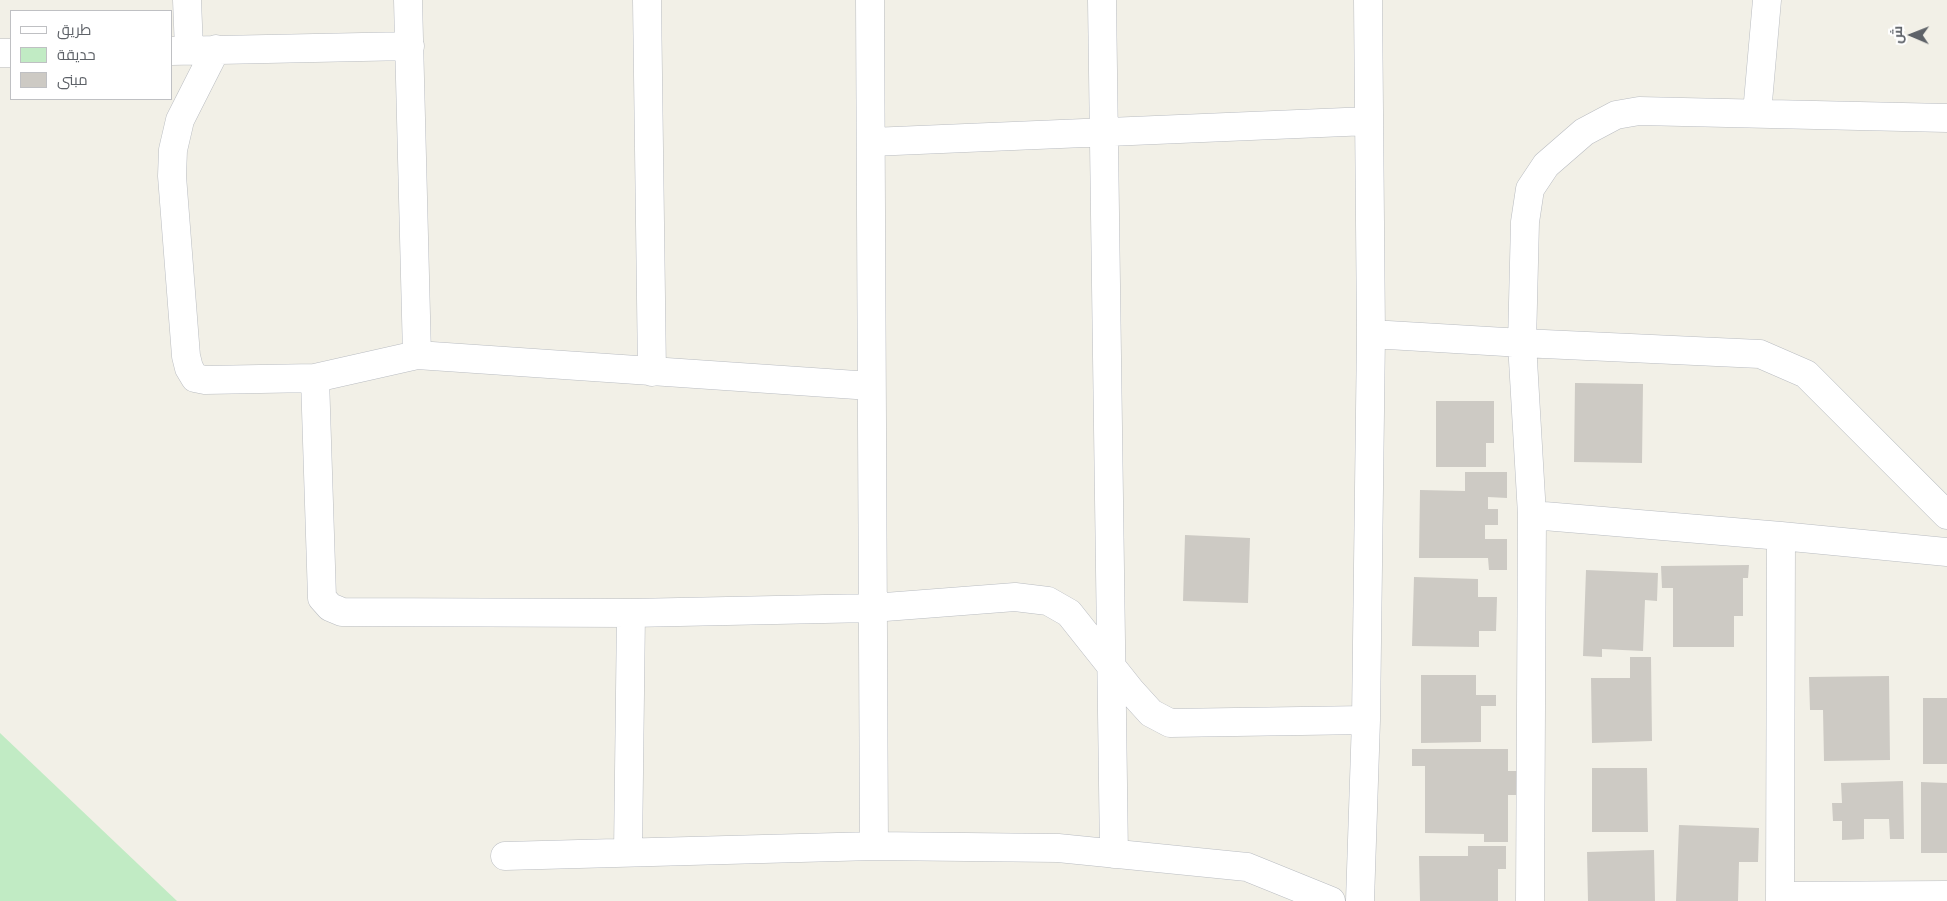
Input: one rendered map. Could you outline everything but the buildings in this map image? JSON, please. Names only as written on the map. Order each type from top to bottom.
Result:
[{"type":"street","points":[[187,0],[180,50],[410,46]]},
{"type":"street","points":[[408,0],[417,355]]},
{"type":"street","points":[[647,0],[652,372]]},
{"type":"street","points":[[870,0],[874,846]]},
{"type":"street","points":[[1102,0],[1114,854]]},
{"type":"street","points":[[1360,901],[1366,720],[1371,334],[1368,0]]},
{"type":"street","points":[[1757,113],[1767,0]]},
{"type":"street","points":[[216,50],[180,120],[173,150],[173,200],[186,356],[189,368],[195,378],[205,380],[315,378],[417,355],[872,386]]},
{"type":"street","points":[[1530,901],[1532,515],[1522,344],[1525,222],[1530,189],[1546,165],[1584,132],[1616,115],[1640,111],[1947,118]]},
{"type":"street","points":[[871,142],[1369,121]]},
{"type":"street","points":[[1371,334],[1522,344],[1760,354],[1806,374],[1947,515]]},
{"type":"street","points":[[315,378],[322,598],[330,607],[342,612],[631,613],[872,608],[1015,597],[1048,601],[1069,613],[1151,713],[1170,723],[1366,720]]},
{"type":"street","points":[[1532,515],[1947,552]]},
{"type":"street","points":[[1781,536],[1780,898],[1947,895]]},
{"type":"street","points":[[628,852],[631,613]]},
{"type":"street","points":[[505,856],[874,846],[1058,848],[1247,867],[1313,892],[1331,901]]},
{"type":"green space","points":[[0,733],[177,901],[0,901]]}]
